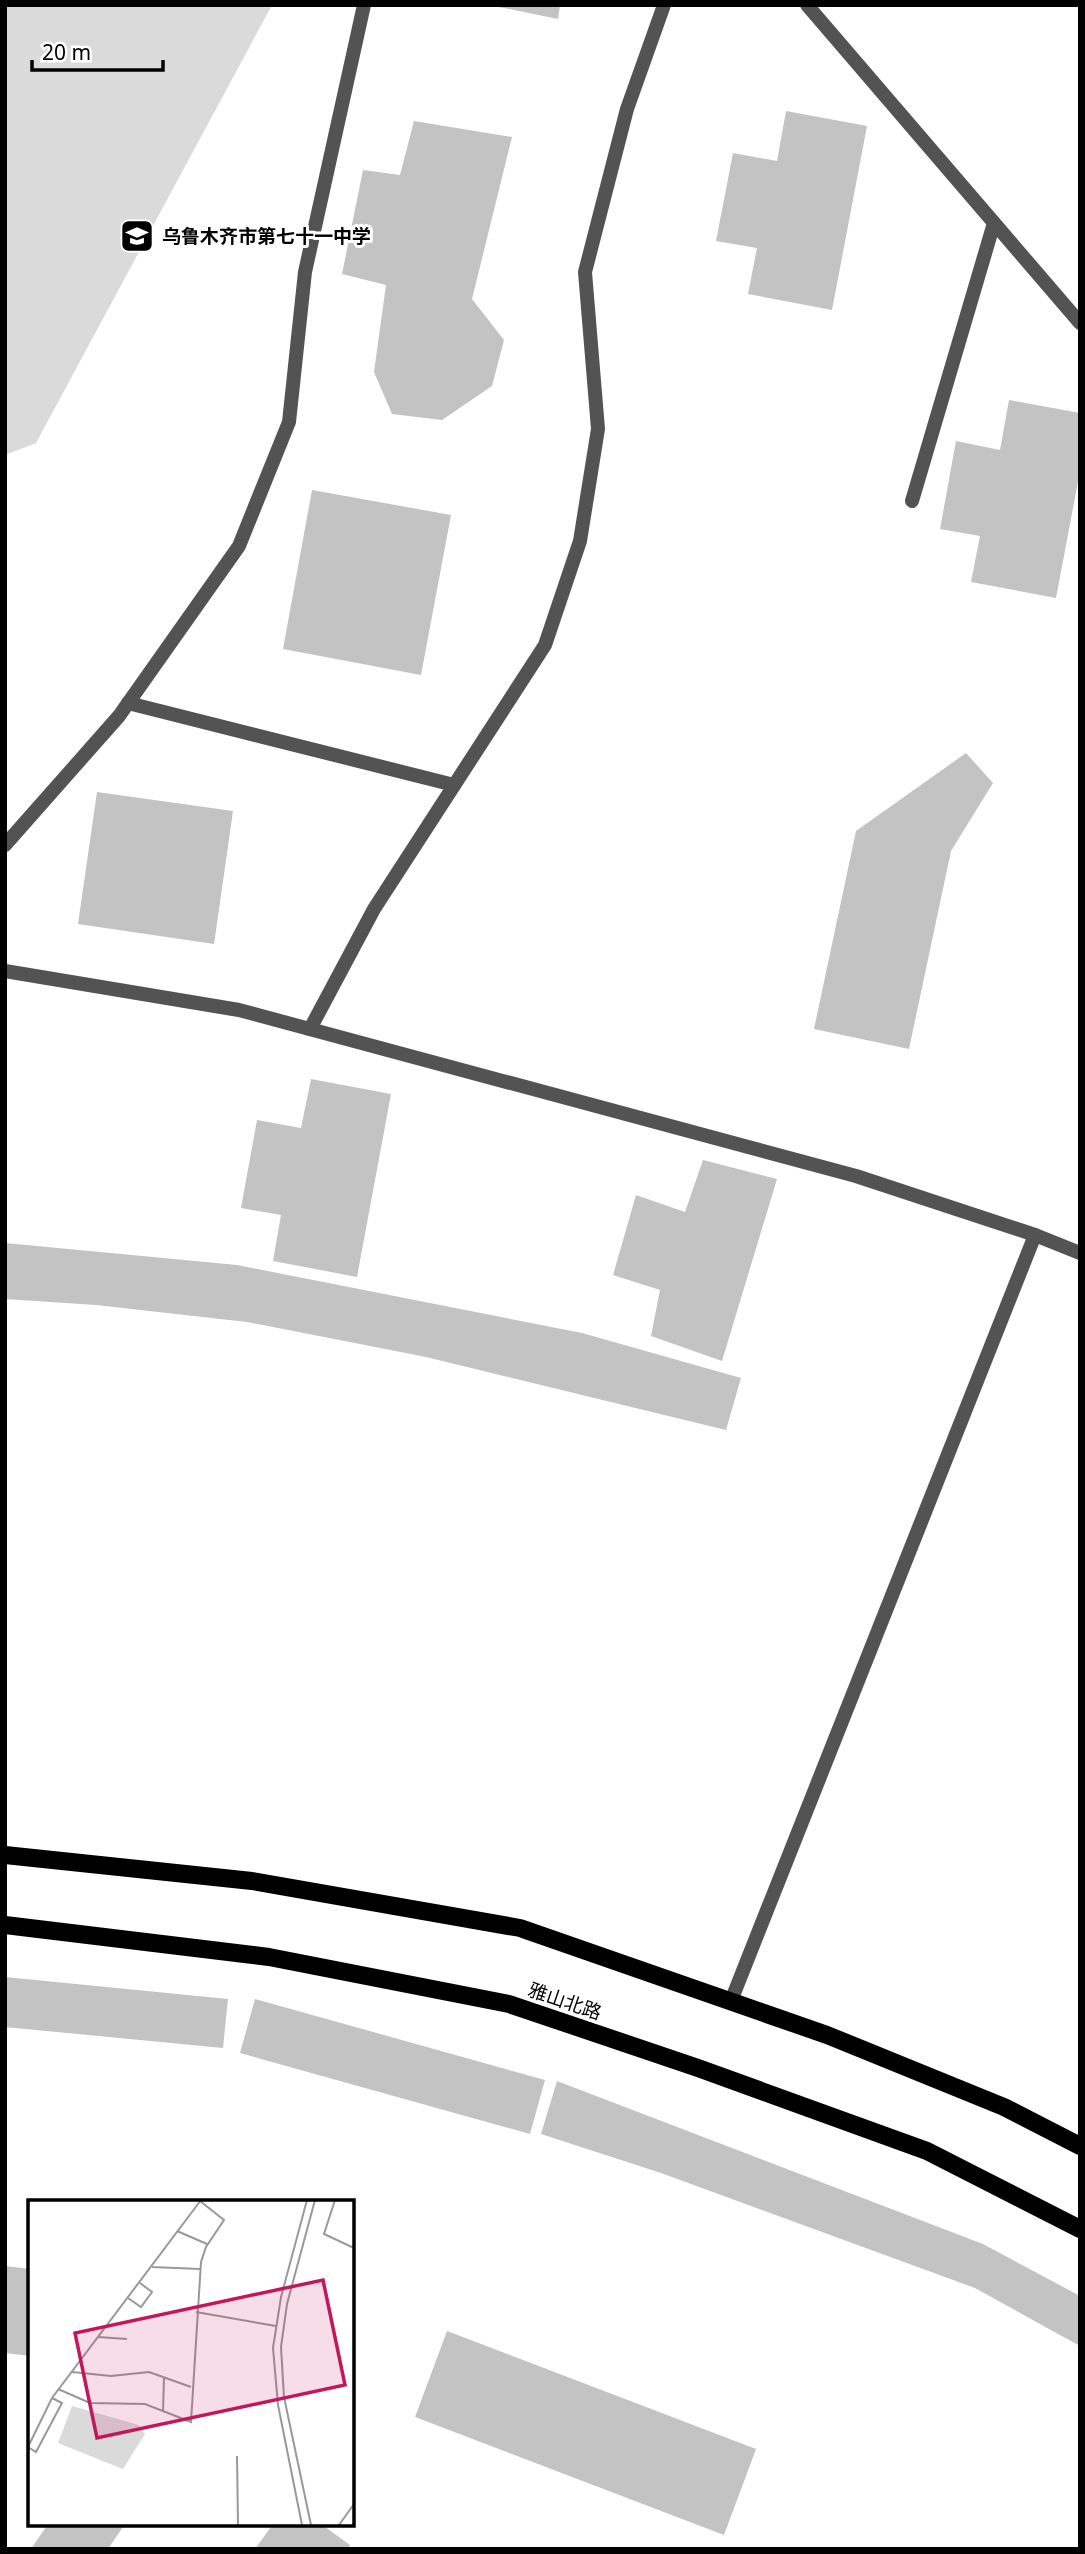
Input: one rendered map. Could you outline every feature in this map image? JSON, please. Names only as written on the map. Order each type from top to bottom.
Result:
[{"type":"main road","points":[[5,1855],[252,1881],[520,1928],[827,2035],[1004,2107],[1080,2146]]},
{"type":"main road","name":"雅山北路","points":[[5,1925],[270,1957],[509,2004],[698,2068],[927,2151],[1080,2230]]},
{"type":"lane","points":[[5,845],[119,716],[239,546],[289,422],[305,272],[365,5]]},
{"type":"lane","points":[[310,1029],[374,909],[545,645],[580,541],[598,429],[585,272],[626,109],[664,5]]},
{"type":"lane","points":[[807,5],[1080,323]]},
{"type":"lane","points":[[912,501],[994,223]]},
{"type":"lane","points":[[128,703],[454,785]]},
{"type":"lane","points":[[5,971],[239,1010],[856,1176],[1035,1235],[1080,1254]]},
{"type":"lane","points":[[731,2001],[1035,1235]]},
{"type":"shaded area","points":[[5,5],[272,5],[36,443],[5,455]]},
{"type":"building","points":[[489,5],[560,5],[558,19]]},
{"type":"building","points":[[786,111],[867,126],[832,310],[748,294],[757,248],[716,241],[733,153],[777,161]]},
{"type":"building","points":[[414,121],[512,137],[472,299],[504,340],[492,386],[442,420],[392,414],[374,372],[386,285],[342,274],[363,170],[400,175]]},
{"type":"building","points":[[1009,400],[1080,413],[1080,471],[1056,598],[971,582],[980,536],[940,529],[956,441],[1000,450]]},
{"type":"building","points":[[312,490],[451,515],[421,675],[283,649]]},
{"type":"building","points":[[966,753],[993,783],[951,851],[909,1049],[814,1029],[856,831]]},
{"type":"building","points":[[97,792],[233,811],[214,944],[78,924]]},
{"type":"building","points":[[311,1079],[391,1094],[357,1277],[273,1261],[281,1215],[241,1208],[257,1120],[301,1128]]},
{"type":"building","points":[[703,1160],[777,1179],[722,1361],[651,1336],[660,1290],[613,1275],[636,1195],[685,1212]]},
{"type":"building","points":[[5,1243],[237,1265],[582,1333],[741,1378],[726,1430],[426,1357],[247,1322],[96,1305],[5,1299]]},
{"type":"building","points":[[5,1977],[228,1999],[223,2048],[5,2027]]},
{"type":"building","points":[[255,1999],[545,2080],[530,2134],[240,2053]]},
{"type":"building","points":[[557,2081],[983,2244],[1080,2296],[1080,2346],[975,2288],[661,2173],[541,2134]]},
{"type":"building","points":[[5,2266],[28,2269],[28,2356],[5,2353]]},
{"type":"building","points":[[447,2331],[756,2449],[724,2535],[415,2417]]},
{"type":"building","points":[[47,2526],[124,2526],[108,2549],[31,2549]]},
{"type":"building","points":[[272,2526],[324,2526],[350,2545],[348,2549],[255,2549]]},
{"type":"place","name":"乌鲁木齐市第七十一中学","points":[[137,236]]}]
